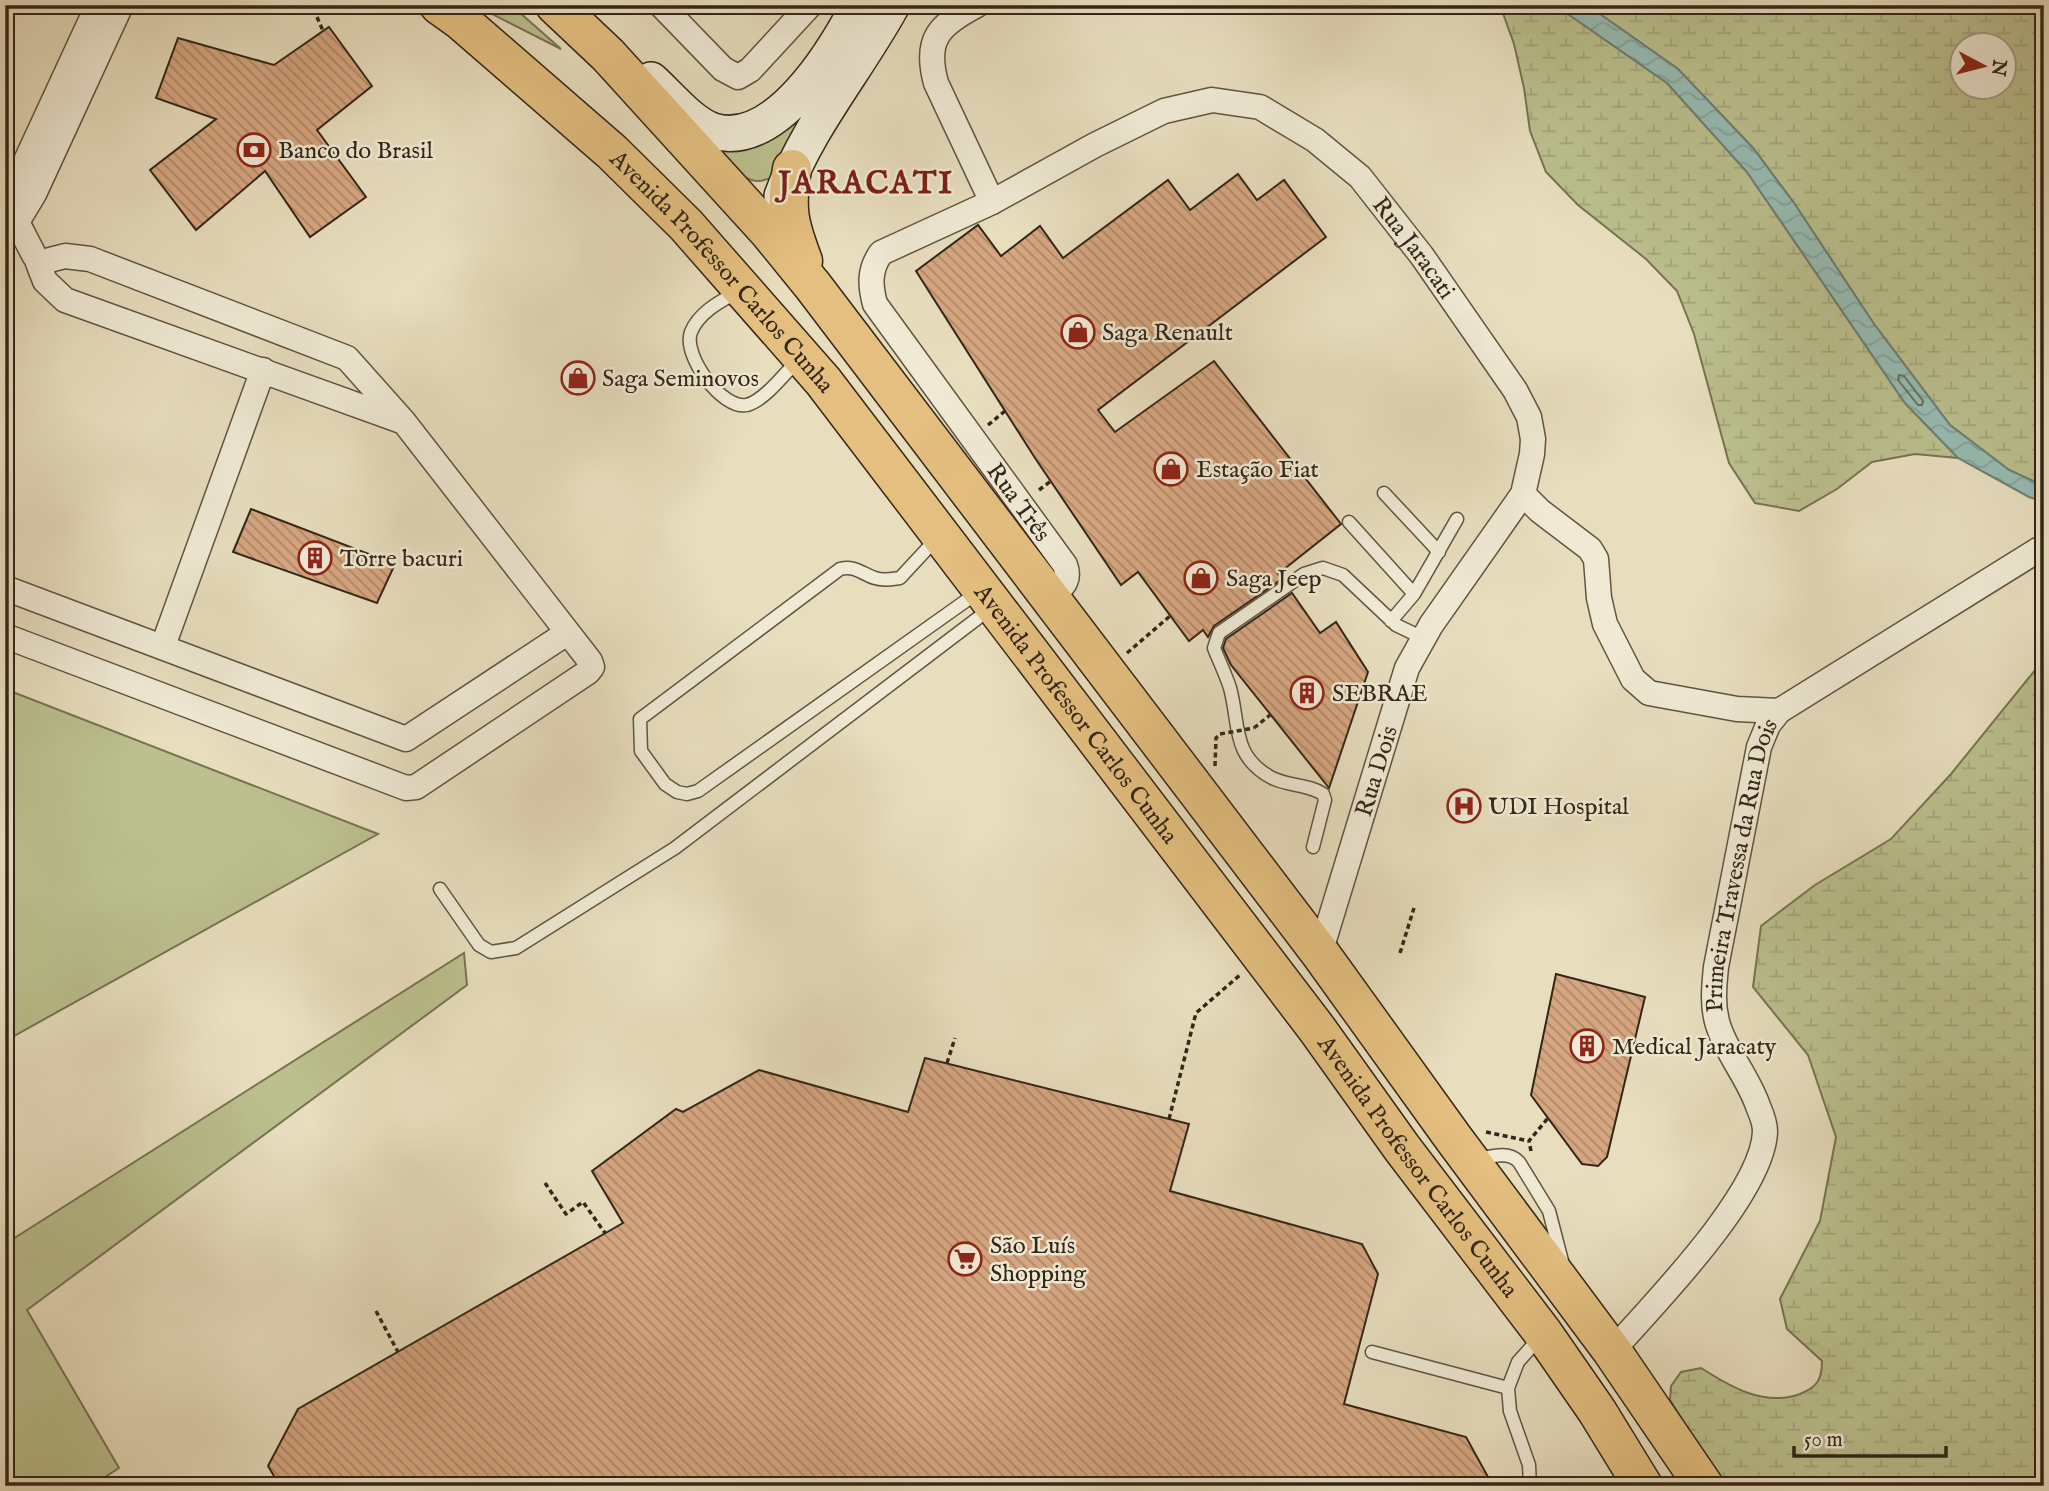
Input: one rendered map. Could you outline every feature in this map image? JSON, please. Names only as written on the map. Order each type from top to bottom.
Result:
[{"type":"main road","name":"Avenida Professor Carlos Cunha","points":[[555,5],[608,55],[769,232],[813,285],[936,417],[1051,598],[1320,953],[1612,1351],[1704,1486]]},
{"type":"main road","points":[[608,55],[642,71],[700,125],[712,131],[736,134],[762,125],[789,104],[820,67],[859,5]]},
{"type":"main road","points":[[450,12],[536,61],[584,95],[724,238],[749,245],[757,243],[769,232],[792,169],[892,5]]},
{"type":"main road","name":"Avenida Professor Carlos Cunha","points":[[450,12],[612,152],[686,225],[802,356],[1317,1030],[1543,1333],[1597,1411],[1643,1486]]},
{"type":"main road","points":[[792,169],[787,204],[789,220],[813,285]]},
{"type":"street","points":[[9,219],[98,5]]},
{"type":"street","points":[[9,219],[34,194],[121,5]]},
{"type":"street","points":[[661,5],[729,74],[738,76],[752,68],[810,5]]},
{"type":"street","points":[[977,5],[956,16],[936,34],[932,46],[932,69],[936,83],[992,202]]},
{"type":"street","name":"Rua Jaracati","points":[[936,417],[875,304],[871,288],[873,264],[881,253],[992,202],[1094,145],[1164,111],[1212,100],[1260,107],[1315,140],[1360,177],[1422,257],[1492,355],[1529,417],[1533,439],[1532,454],[1523,494]]},
{"type":"street","points":[[9,219],[36,259],[45,281],[65,300],[404,422]]},
{"type":"street","points":[[5,636],[411,789],[588,673],[592,667],[404,422],[340,353],[90,259],[65,256],[36,259]]},
{"type":"street","points":[[163,646],[262,370]]},
{"type":"street","points":[[1523,494],[1540,511],[1590,550],[1596,559],[1599,598],[1605,624],[1633,679],[1649,693],[1737,709],[1779,711]]},
{"type":"street","name":"Rua Dois","points":[[1320,953],[1407,668],[1423,638],[1523,494]]},
{"type":"street","name":"Primeira Travessa da Rua Dois","points":[[1612,1351],[1705,1243],[1744,1191],[1762,1149],[1765,1130],[1759,1108],[1750,1086],[1729,1051],[1718,1025],[1713,1000],[1716,967],[1759,747],[1768,725],[1779,711],[2038,550]]},
{"type":"street","points":[[5,588],[406,739],[567,633]]},
{"type":"lane","points":[[743,289],[707,311],[690,333],[689,348],[693,358],[718,393],[731,403],[748,404],[759,399],[802,356]]},
{"type":"lane","points":[[1384,493],[1439,552]]},
{"type":"lane","points":[[1391,621],[1414,594],[1457,519]]},
{"type":"lane","points":[[1349,522],[1414,594]]},
{"type":"lane","points":[[940,534],[900,578],[877,580],[857,569],[841,569],[640,719],[641,751],[665,784],[677,792],[698,792],[967,600]]},
{"type":"lane","points":[[1313,846],[1325,800],[1323,794],[1316,789],[1274,779],[1262,772],[1244,752],[1237,738],[1230,689],[1214,648],[1219,632],[1304,574],[1322,568],[1343,575],[1391,621],[1423,638]]},
{"type":"lane","points":[[440,890],[479,945],[491,952],[516,948],[675,848],[978,618]]},
{"type":"lane","points":[[1530,1486],[1529,1465],[1510,1411],[1507,1388],[1518,1362],[1543,1333]]},
{"type":"lane","points":[[1372,1352],[1507,1388]]},
{"type":"path","points":[[317,17],[323,31]]},
{"type":"path","points":[[1106,671],[1170,616]]},
{"type":"path","points":[[1220,734],[1254,728],[1270,715]]},
{"type":"path","points":[[1401,953],[1414,908]]},
{"type":"path","points":[[1169,1119],[1196,1013],[1240,975]]},
{"type":"path","points":[[947,1063],[955,1038]]},
{"type":"path","points":[[1479,1123],[1486,1132],[1529,1141]]},
{"type":"path","points":[[545,1183],[566,1214],[583,1202],[605,1233]]},
{"type":"path","points":[[376,1311],[398,1352]]},
{"type":"green space","points":[[480,5],[511,5],[561,49],[490,13]]},
{"type":"green space","points":[[1500,5],[1555,5],[1667,83],[1747,172],[1905,403],[1958,458],[1915,454],[1872,462],[1837,489],[1799,511],[1755,503],[1729,463],[1694,334],[1677,291],[1646,259],[1578,205],[1546,172],[1530,131],[1514,44]]},
{"type":"green space","points":[[1587,5],[2044,5],[2044,486],[2009,470],[1950,425],[1874,324],[1794,203],[1753,148],[1678,69]]},
{"type":"green space","points":[[812,101],[775,175],[765,180],[748,179],[741,174],[716,144]]},
{"type":"green space","points":[[2044,659],[2044,1486],[1724,1486],[1670,1400],[1671,1386],[1681,1372],[1701,1368],[1748,1393],[1774,1398],[1800,1394],[1811,1389],[1820,1378],[1822,1368],[1822,1361],[1787,1329],[1780,1299],[1820,1221],[1836,1137],[1808,1055],[1753,987],[1761,926],[1815,885],[1891,839],[1951,774]]},
{"type":"green space","points":[[5,689],[378,834],[5,1041]]},
{"type":"green space","points":[[464,953],[467,985],[27,1310],[119,1468],[91,1486],[5,1486],[5,1244]]},
{"type":"water","points":[[1555,5],[1587,5],[1678,69],[1753,148],[1794,203],[1874,324],[1950,425],[2009,470],[2044,486],[2044,502],[2029,497],[1958,458],[1905,403],[1747,172],[1667,83]]},
{"type":"building","name":"Banco do Brasil","points":[[329,27],[372,86],[317,130],[366,197],[310,237],[265,171],[196,230],[150,170],[216,119],[156,98],[178,38],[274,65]]},
{"type":"building","points":[[1238,174],[1257,200],[1284,180],[1326,237],[1098,410],[1115,432],[1214,361],[1341,524],[1278,574],[1282,579],[1214,626],[1208,637],[1203,630],[1189,641],[1138,572],[1121,585],[1035,458],[916,271],[978,225],[1001,256],[1040,226],[1063,258],[1168,180],[1190,210]]},
{"type":"building","name":"Torre bacuri","points":[[251,509],[395,564],[377,603],[233,552]]},
{"type":"building","name":"SEBRAE","points":[[1292,593],[1320,633],[1336,622],[1368,672],[1329,788],[1231,665],[1223,648],[1226,639]]},
{"type":"building","name":"Medical Jaracaty","points":[[1556,974],[1645,997],[1607,1157],[1598,1166],[1582,1164],[1531,1095]]},
{"type":"building","name":"São Luís Shopping","points":[[925,1058],[1189,1124],[1170,1191],[1362,1244],[1378,1274],[1344,1404],[1466,1437],[1493,1486],[280,1486],[268,1466],[298,1409],[623,1223],[592,1171],[676,1109],[683,1112],[759,1070],[908,1112]]},
{"type":"place","name":"Banco do Brasil","points":[[254,150]]},
{"type":"place","name":"Saga Renault","points":[[1078,332]]},
{"type":"place","name":"Saga Seminovos","points":[[578,378]]},
{"type":"place","name":"Estação Fiat","points":[[1171,469]]},
{"type":"place","name":"Torre bacuri","points":[[315,558]]},
{"type":"place","name":"Saga Jeep","points":[[1201,578]]},
{"type":"place","name":"SEBRAE","points":[[1307,693]]},
{"type":"place","name":"UDI Hospital","points":[[1464,806]]},
{"type":"place","name":"Medical Jaracaty","points":[[1587,1046]]},
{"type":"place","name":"São Luís Shopping","points":[[965,1259]]},
{"type":"district","name":"JARACATI","points":[[866,182]]}]
